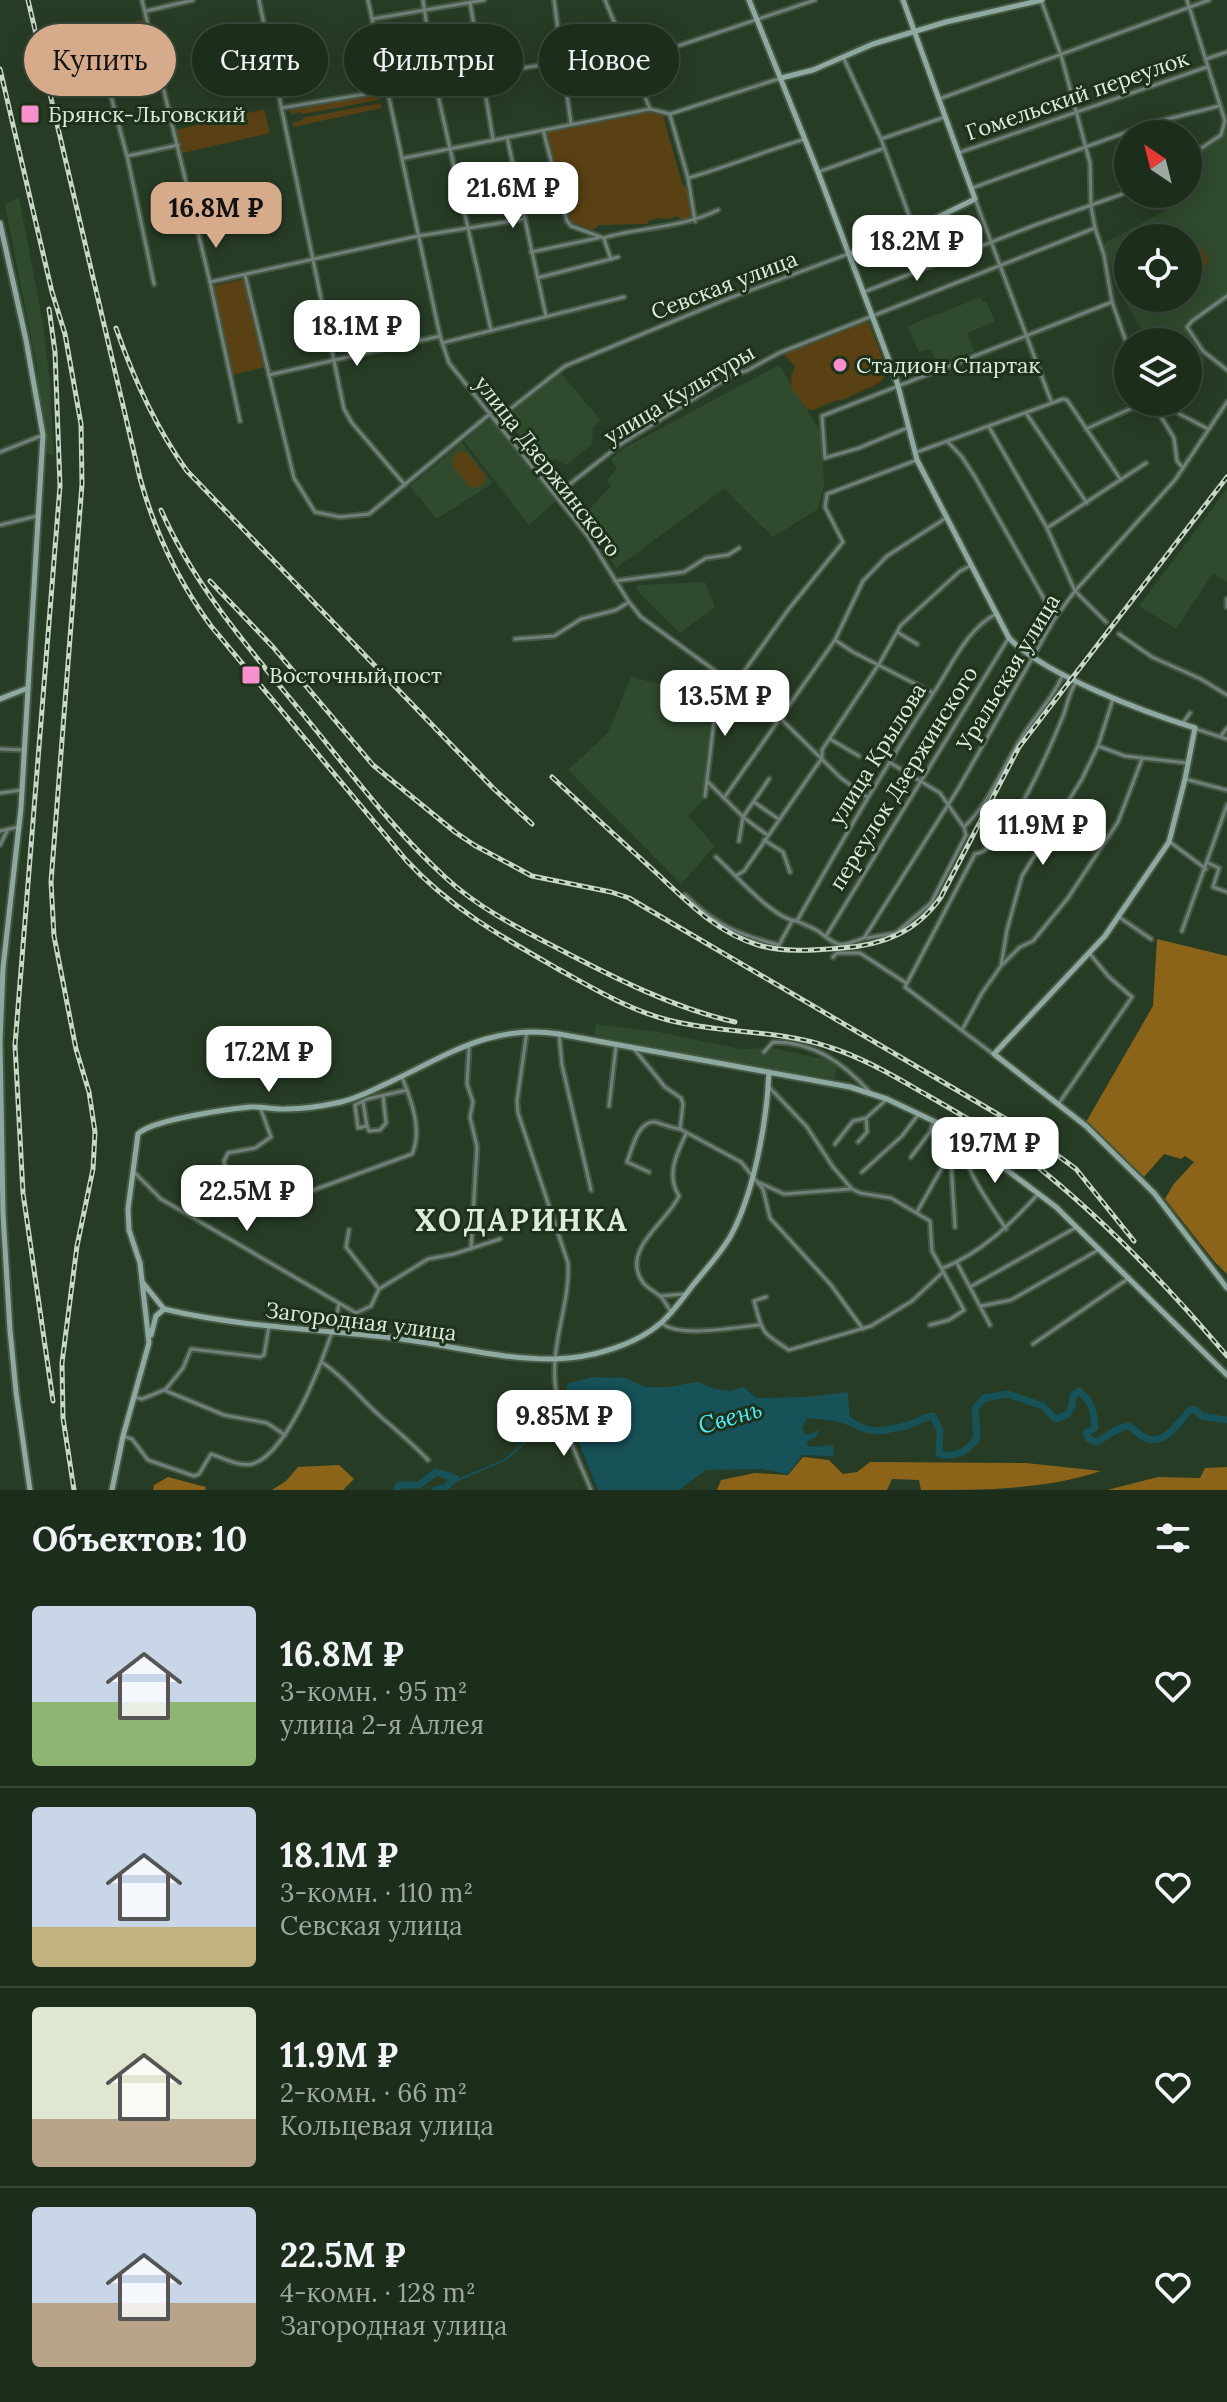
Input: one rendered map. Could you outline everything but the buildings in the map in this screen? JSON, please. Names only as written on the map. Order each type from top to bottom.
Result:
[{"type":"street","points":[[142,0],[240,421]]},
{"type":"street","points":[[146,11],[193,0]]},
{"type":"street","points":[[259,0],[347,415],[405,485]]},
{"type":"street","name":"улица Дзержинского","points":[[368,0],[373,24]]},
{"type":"street","points":[[423,0],[426,24]]},
{"type":"street","points":[[372,19],[484,0]]},
{"type":"street","points":[[554,0],[557,24]]},
{"type":"street","points":[[605,0],[615,24]]},
{"type":"street","points":[[749,0],[864,292],[898,386],[917,460],[1009,638],[1031,656],[1077,681],[1227,739]]},
{"type":"street","points":[[679,45],[815,0]]},
{"type":"street","points":[[903,0],[1051,402]]},
{"type":"street","points":[[403,158],[650,109],[670,114],[813,70],[873,44],[946,22],[1041,0],[1061,55],[1090,163],[1095,228],[1121,328]]},
{"type":"street","points":[[1187,0],[1225,129],[1202,148]]},
{"type":"street","points":[[939,99],[1209,0]]},
{"type":"street","points":[[470,2],[474,24]]},
{"type":"street","name":"Гомельский переулок","points":[[1206,59],[1227,52]]},
{"type":"street","points":[[844,59],[881,139],[882,149],[914,229]]},
{"type":"street","name":"Гомельский переулок","points":[[958,153],[1207,67]]},
{"type":"street","points":[[111,96],[154,284]]},
{"type":"street","points":[[281,108],[352,96]]},
{"type":"street","name":"улица Дзержинского","points":[[389,96],[441,344],[449,363],[587,535],[641,617],[780,718],[854,790],[867,797]]},
{"type":"street","points":[[438,96],[491,330]]},
{"type":"street","points":[[486,96],[493,139]]},
{"type":"street","points":[[567,96],[571,124]]},
{"type":"street","points":[[645,96],[650,109]]},
{"type":"street","points":[[972,188],[1152,123],[1227,101]]},
{"type":"street","points":[[670,114],[688,178],[695,221]]},
{"type":"street","points":[[881,139],[945,117]]},
{"type":"street","points":[[543,130],[567,221],[571,226],[602,238],[611,259]]},
{"type":"street","points":[[507,137],[546,317]]},
{"type":"street","points":[[688,178],[805,139]]},
{"type":"street","points":[[127,156],[178,145]]},
{"type":"street","points":[[818,172],[882,149]]},
{"type":"street","points":[[864,292],[1114,197]]},
{"type":"street","name":"Севская улица","points":[[496,420],[565,366],[720,302],[914,229],[975,199]]},
{"type":"street","points":[[531,252],[632,230],[695,221],[718,210]]},
{"type":"street","points":[[210,282],[418,236],[525,219]]},
{"type":"street","points":[[0,223],[43,435],[22,790],[3,968],[0,1041],[2,1239],[12,1364],[30,1490]]},
{"type":"street","name":"улица Культуры","points":[[555,495],[621,444],[734,374],[779,353],[1095,228]]},
{"type":"street","points":[[537,278],[618,257]]},
{"type":"street","points":[[245,275],[294,478],[309,506],[322,515],[369,514],[491,413]]},
{"type":"street","points":[[1227,296],[1192,321],[1188,331],[1203,351],[1227,370]]},
{"type":"street","name":"Севская улица","points":[[441,344],[624,297]]},
{"type":"street","points":[[908,428],[825,458],[822,416],[1112,302]]},
{"type":"street","points":[[269,375],[440,336]]},
{"type":"street","points":[[915,453],[1051,402],[1067,400],[1121,480]]},
{"type":"street","name":"Уральская улица","points":[[864,938],[948,802],[1055,618],[1183,468],[1227,402]]},
{"type":"street","points":[[1026,413],[1087,503]]},
{"type":"street","points":[[1086,429],[1114,416]]},
{"type":"street","points":[[1162,416],[1174,438],[1177,461],[1183,468]]},
{"type":"street","points":[[1186,416],[1208,429]]},
{"type":"street","points":[[989,427],[1047,528],[1075,591],[1106,622]]},
{"type":"street","points":[[0,452],[43,435]]},
{"type":"street","points":[[948,442],[975,477],[1055,618]]},
{"type":"street","points":[[735,684],[788,610],[843,542],[825,507],[827,494],[917,460]]},
{"type":"street","points":[[1047,528],[1146,463]]},
{"type":"street","points":[[0,525],[37,516]]},
{"type":"street","points":[[724,798],[835,640],[863,581],[908,540],[946,518]]},
{"type":"street","points":[[615,581],[684,572],[706,558],[728,555],[739,548]]},
{"type":"street","points":[[737,875],[744,871],[822,758],[822,750],[897,632],[913,614],[970,565]]},
{"type":"street","points":[[1227,599],[1227,607]]},
{"type":"street","points":[[515,639],[554,636],[581,619],[616,610],[629,602]]},
{"type":"street","name":"улица Крылова","points":[[794,921],[933,693],[980,623],[996,614]]},
{"type":"street","points":[[897,632],[917,644]]},
{"type":"street","points":[[1119,634],[1152,657],[1201,679],[1227,695]]},
{"type":"street","points":[[1016,646],[1030,645],[1043,636]]},
{"type":"street","name":"переулок Дзержинского","points":[[826,936],[1009,638]]},
{"type":"street","points":[[835,640],[933,693]]},
{"type":"street","points":[[964,827],[983,805],[1020,741],[1058,687],[1063,674]]},
{"type":"street","points":[[705,796],[722,675]]},
{"type":"street","points":[[1077,681],[1068,694],[1058,728],[1012,821],[989,848],[975,854],[907,983],[907,990],[1059,1103],[1154,1193],[1227,1288]]},
{"type":"street","points":[[0,699],[28,688]]},
{"type":"street","points":[[1001,966],[1022,876],[1067,806],[1098,746],[1114,697]]},
{"type":"street","points":[[1182,724],[1190,713]]},
{"type":"street","points":[[994,1054],[1090,954],[1169,842],[1195,728]]},
{"type":"street","points":[[1221,736],[1227,728]]},
{"type":"street","points":[[830,739],[859,756]]},
{"type":"street","points":[[1098,746],[1142,759],[1187,763]]},
{"type":"street","points":[[0,749],[24,750]]},
{"type":"street","points":[[962,1030],[1001,966],[1020,947],[1033,941],[1068,898],[1118,822],[1142,759]]},
{"type":"street","points":[[716,857],[770,908],[826,936],[829,942],[842,945],[896,933],[931,903],[966,835],[948,802],[889,762]]},
{"type":"street","points":[[739,841],[743,817],[769,779]]},
{"type":"street","points":[[1185,779],[1227,790]]},
{"type":"street","points":[[707,781],[743,817],[768,835]]},
{"type":"street","points":[[0,793],[22,790]]},
{"type":"street","points":[[754,802],[778,819]]},
{"type":"street","points":[[1182,931],[1227,805]]},
{"type":"street","points":[[0,831],[18,827]]},
{"type":"street","points":[[0,845],[7,830]]},
{"type":"street","points":[[764,840],[783,852],[790,872]]},
{"type":"street","points":[[1169,842],[1206,869]]},
{"type":"street","points":[[1208,863],[1219,868],[1213,887],[1227,892]]},
{"type":"street","points":[[685,895],[714,922],[748,937],[779,945],[794,921]]},
{"type":"street","points":[[1119,917],[1151,939]]},
{"type":"street","points":[[833,957],[837,953],[860,953],[907,983]]},
{"type":"street","points":[[1059,1103],[1132,997],[1109,977],[1090,954]]},
{"type":"street","points":[[527,1031],[518,1113],[568,1263],[568,1281],[555,1359],[555,1398],[591,1490]]},
{"type":"street","points":[[149,1343],[143,1282],[129,1230],[128,1209],[136,1142],[144,1128],[238,1108],[286,1110],[345,1101],[470,1043],[491,1036],[527,1031],[616,1043],[816,1079],[887,1099],[952,1130],[1039,1193],[1227,1375]]},
{"type":"street","points":[[559,1034],[562,1065],[591,1190]]},
{"type":"street","points":[[764,1052],[768,1045],[776,1041],[818,1049],[841,1064],[872,1094]]},
{"type":"street","points":[[470,1043],[467,1084],[473,1102],[470,1117],[477,1147],[471,1249]]},
{"type":"street","points":[[609,1106],[616,1043]]},
{"type":"street","points":[[632,1046],[665,1087],[681,1098],[680,1129]]},
{"type":"street","name":"Загородная улица","points":[[164,1309],[193,1316],[499,1354],[555,1359],[607,1350],[632,1340],[672,1313],[730,1236],[755,1178],[769,1072]]},
{"type":"street","points":[[260,1107],[271,1137],[255,1148],[228,1153],[224,1161],[230,1190],[247,1203],[308,1192],[412,1154],[415,1140],[414,1106],[402,1077]]},
{"type":"street","points":[[769,1087],[807,1127],[833,1167],[852,1189],[860,1193],[885,1195],[930,1221],[932,1251],[964,1310],[930,1325]]},
{"type":"street","points":[[367,1126],[358,1128],[355,1105],[407,1090]]},
{"type":"street","points":[[363,1101],[369,1131],[380,1130],[386,1123],[383,1096]]},
{"type":"street","points":[[835,1144],[853,1121],[866,1118],[887,1099]]},
{"type":"street","points":[[862,1172],[902,1136],[919,1115]]},
{"type":"street","points":[[858,1142],[867,1132],[866,1118]]},
{"type":"street","points":[[649,1172],[627,1162],[640,1130],[652,1122],[680,1129],[733,1157],[763,1189],[770,1218],[831,1285],[863,1329]]},
{"type":"street","points":[[911,1157],[930,1132],[933,1122]]},
{"type":"street","points":[[952,1130],[947,1147],[951,1162],[955,1227]]},
{"type":"street","points":[[672,1313],[661,1296],[647,1288],[636,1270],[638,1254],[648,1235],[664,1221],[679,1196],[671,1177],[677,1151],[686,1134]]},
{"type":"street","points":[[967,1140],[964,1147],[972,1176],[1006,1229]]},
{"type":"street","points":[[917,1212],[948,1157]]},
{"type":"street","name":"Загородная улица","points":[[133,1171],[161,1199],[356,1313]]},
{"type":"street","points":[[755,1178],[784,1194],[852,1189]]},
{"type":"street","points":[[766,1297],[754,1301],[760,1325],[765,1335],[789,1350],[863,1329],[912,1301],[943,1270],[1006,1229],[1039,1193]]},
{"type":"street","points":[[970,1287],[1077,1227]]},
{"type":"street","points":[[349,1230],[346,1247],[379,1289]]},
{"type":"street","points":[[350,1334],[356,1313],[371,1306],[379,1289],[428,1259],[500,1239]]},
{"type":"street","points":[[981,1306],[1011,1300],[1100,1249]]},
{"type":"street","points":[[957,1263],[990,1325]]},
{"type":"street","points":[[1033,1344],[1129,1278]]},
{"type":"street","points":[[112,1490],[123,1436],[156,1316],[164,1309],[143,1282]]},
{"type":"street","points":[[661,1296],[686,1294]]},
{"type":"street","points":[[123,1436],[132,1439],[148,1460],[197,1476],[211,1454],[248,1465],[259,1462],[285,1435],[323,1363],[339,1304]]},
{"type":"street","points":[[661,1323],[669,1329],[689,1333],[760,1325]]},
{"type":"street","points":[[134,1397],[142,1399],[164,1390],[183,1368],[191,1349],[260,1357],[265,1352],[269,1326]]},
{"type":"street","points":[[323,1363],[404,1434],[428,1460]]},
{"type":"street","points":[[164,1390],[224,1415],[267,1423],[285,1435]]},
{"type":"shaded area","points":[[368,96],[379,96],[380,100],[302,114],[291,114],[290,110]]},
{"type":"shaded area","points":[[381,103],[382,108],[293,127],[293,123],[302,118]]},
{"type":"shaded area","points":[[264,109],[270,133],[182,153],[176,130]]},
{"type":"shaded area","points":[[648,111],[663,116],[682,183],[687,190],[692,219],[682,220],[676,216],[649,220],[647,224],[599,225],[593,230],[569,221],[545,131]]},
{"type":"shaded area","points":[[1227,131],[1227,294],[1202,311],[1202,224],[1140,224],[1165,211],[1163,208],[1202,208],[1202,148]]},
{"type":"shaded area","points":[[19,197],[43,324],[54,456],[46,453],[36,362],[5,205]]},
{"type":"shaded area","points":[[1114,238],[1114,278],[1104,243]]},
{"type":"shaded area","points":[[1202,248],[1210,262],[1202,267]]},
{"type":"shaded area","points":[[245,279],[265,367],[232,375],[212,286]]},
{"type":"shaded area","points":[[981,297],[983,302],[986,301],[995,322],[967,333],[974,351],[937,364],[931,349],[919,352],[908,326]]},
{"type":"shaded area","points":[[1131,312],[1201,312],[1183,324],[1185,328],[1141,328]]},
{"type":"shaded area","name":"Стадион Спартак","points":[[866,322],[887,370],[881,382],[841,401],[807,409],[792,389],[791,377],[795,366],[784,354]]},
{"type":"shaded area","points":[[779,365],[822,434],[824,486],[818,509],[773,537],[724,489],[616,568],[582,517],[611,486],[607,480],[617,468],[611,459],[624,448]]},
{"type":"shaded area","points":[[561,373],[601,421],[593,427],[592,444],[566,465],[555,459],[541,463],[510,424],[517,419],[511,411],[553,376],[555,378]]},
{"type":"shaded area","points":[[490,419],[556,501],[529,525],[464,441]]},
{"type":"shaded area","points":[[462,443],[493,483],[436,518],[410,486]]},
{"type":"shaded area","points":[[462,451],[485,475],[480,487],[470,487],[452,465],[454,455]]},
{"type":"shaded area","points":[[1227,489],[1227,582],[1213,573],[1176,629],[1139,606]]},
{"type":"shaded area","points":[[705,582],[715,607],[680,633],[637,591],[637,585]]},
{"type":"shaded area","points":[[631,677],[680,689],[672,714],[709,724],[705,798],[688,816],[715,846],[681,884],[568,770],[608,733]]},
{"type":"shaded area","points":[[1157,939],[1227,956],[1227,1274],[1165,1199],[1194,1162],[1185,1156],[1181,1159],[1164,1154],[1144,1177],[1086,1122],[1153,1006]]},
{"type":"shaded area","points":[[596,1024],[658,1032],[741,1049],[771,1048],[838,1062],[834,1079],[763,1068],[594,1035]]},
{"type":"shaded area","points":[[803,1457],[829,1460],[843,1474],[857,1472],[870,1462],[1026,1463],[1101,1471],[1057,1482],[990,1489],[921,1490],[919,1480],[892,1479],[887,1490],[717,1490],[721,1480],[755,1473],[788,1475]]},
{"type":"shaded area","points":[[339,1465],[354,1479],[343,1490],[272,1490],[286,1481],[298,1467]]},
{"type":"shaded area","points":[[1227,1467],[1227,1490],[1107,1490],[1158,1477],[1200,1478],[1205,1468]]},
{"type":"shaded area","points":[[168,1477],[206,1487],[205,1490],[153,1490],[154,1485]]},
{"type":"water","points":[[592,1377],[626,1378],[645,1387],[698,1382],[730,1391],[743,1387],[757,1398],[848,1392],[850,1426],[807,1418],[802,1429],[806,1435],[820,1430],[816,1437],[806,1442],[809,1447],[833,1445],[834,1456],[802,1455],[788,1474],[761,1469],[706,1470],[679,1490],[598,1490],[565,1408],[567,1384]]},
{"type":"waterway","name":"Свень","points":[[844,1416],[859,1427],[874,1431],[909,1425],[933,1416],[940,1431],[939,1454],[951,1455],[965,1450],[977,1438],[975,1409],[984,1398],[1008,1394],[1043,1406],[1055,1419],[1067,1415],[1073,1396],[1079,1391],[1092,1407],[1095,1428],[1086,1433],[1089,1439],[1096,1442],[1128,1426],[1145,1438],[1159,1439],[1171,1432],[1190,1410],[1196,1410],[1201,1416],[1227,1420]]},
{"type":"waterway","points":[[453,1482],[505,1460],[543,1426]]},
{"type":"waterway","name":"Свень","points":[[397,1490],[399,1485],[419,1485],[436,1472],[455,1478],[445,1488],[435,1490]]},
{"type":"railway","points":[[28,0],[140,478],[160,537],[188,592],[211,626],[406,860],[440,893],[478,920],[558,969],[625,1004],[654,1016],[688,1024],[789,1037],[829,1047],[879,1068],[979,1126],[1029,1160],[1108,1229],[1181,1303],[1227,1356]]},
{"type":"railway","points":[[0,69],[52,292],[65,334],[81,424],[82,484],[51,882],[54,936],[95,1132],[93,1169],[77,1246],[62,1363],[63,1418],[74,1490]]},
{"type":"railway","points":[[49,309],[55,352],[60,486],[15,1045],[23,1193],[53,1401]]},
{"type":"railway","points":[[116,328],[146,402],[187,471],[493,788],[532,824]]},
{"type":"railway","points":[[552,777],[688,902],[727,932],[768,948],[789,950],[857,946],[885,940],[910,928],[941,897],[1019,747],[1227,477]]},
{"type":"railway","points":[[161,510],[189,564],[241,638],[387,817],[445,877],[498,916],[600,970],[666,1000],[735,1022]]},
{"type":"railway","points":[[210,581],[273,647],[373,765],[455,832],[532,876],[629,898],[1018,1126],[1076,1169],[1134,1241]]},
{"type":"place","name":"Брянск-Льговский","points":[[30,114]]},
{"type":"place","name":"Стадион Спартак","points":[[840,365]]},
{"type":"place","name":"Восточный пост","points":[[251,675]]},
{"type":"district","name":"ХОДАРИНКА","points":[[522,1220]]}]
